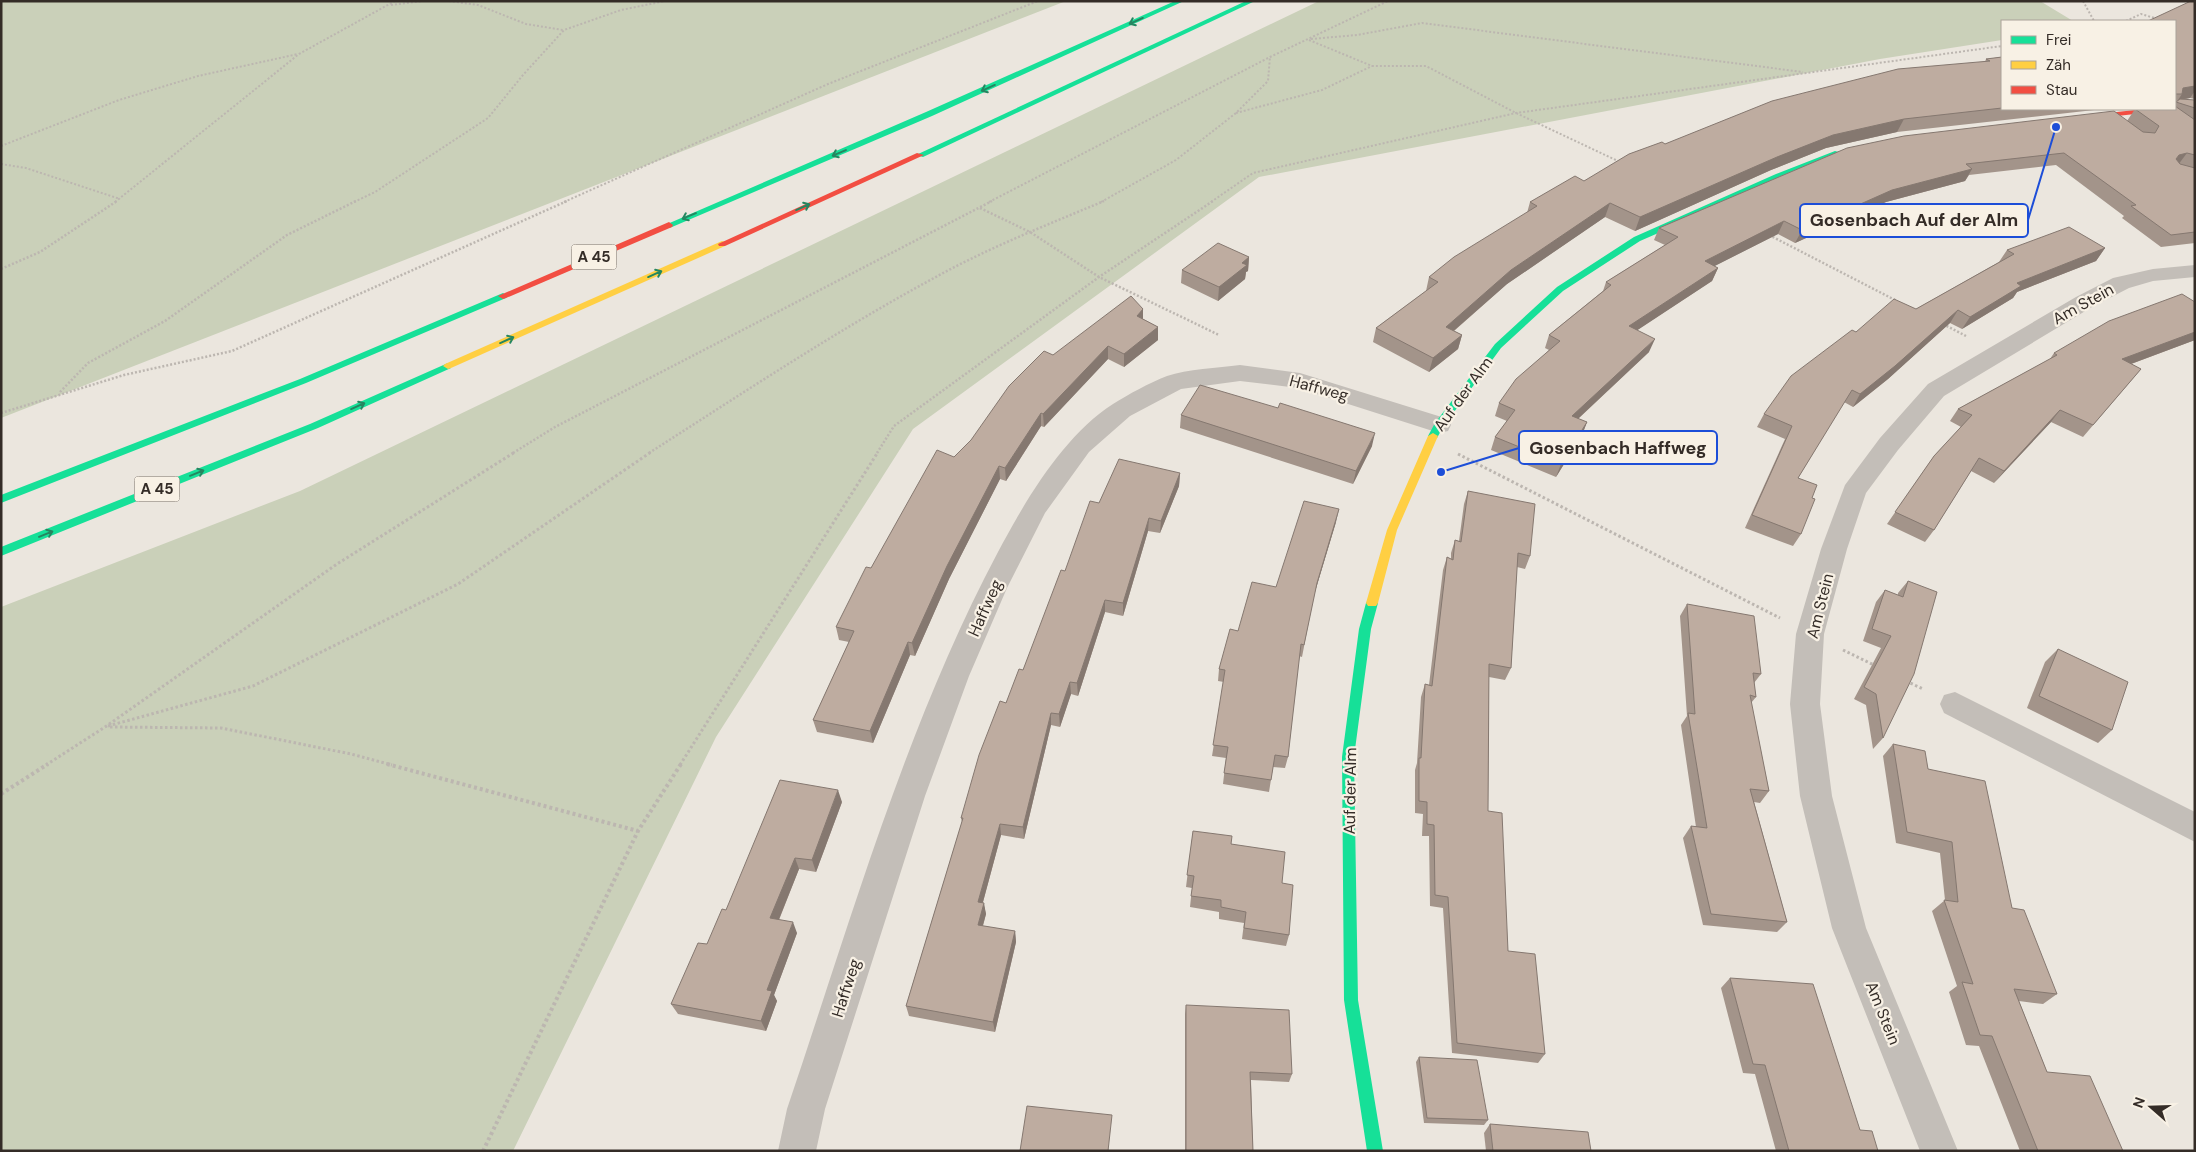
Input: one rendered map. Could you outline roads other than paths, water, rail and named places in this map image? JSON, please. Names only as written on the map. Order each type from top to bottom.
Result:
[{"type":"main road","name":"A 45","points":[[1,499],[303,381],[929,114],[1181,1]]},
{"type":"main road","name":"A 45","points":[[1,552],[314,426],[938,147],[1252,1]]},
{"type":"main road","points":[[2068,120],[2153,110]]},
{"type":"main road","name":"Auf der Alm","points":[[1375,1151],[1351,1000],[1348,757],[1365,629],[1392,530],[1439,425],[1498,346],[1560,289],[1637,239],[1779,176],[1834,154],[1852,150]]},
{"type":"street","name":"Am Stein","points":[[1939,1151],[1849,928],[1816,796],[1805,704],[1810,634],[1834,549],[1854,491],[1889,444],[1936,390],[2084,302],[2121,283],[2154,274],[2195,271]]},
{"type":"street","name":"Haffweg","points":[[797,1151],[806,1109],[909,796],[954,676],[993,588],[1034,509],[1080,446],[1121,410],[1175,382],[1240,373],[1300,381],[1439,425]]},
{"type":"street","points":[[1955,704],[2195,828]]},
{"type":"place","name":"Gosenbach Auf der Alm","points":[[2056,127]]},
{"type":"place","name":"Gosenbach Haffweg","points":[[1441,472]]}]
